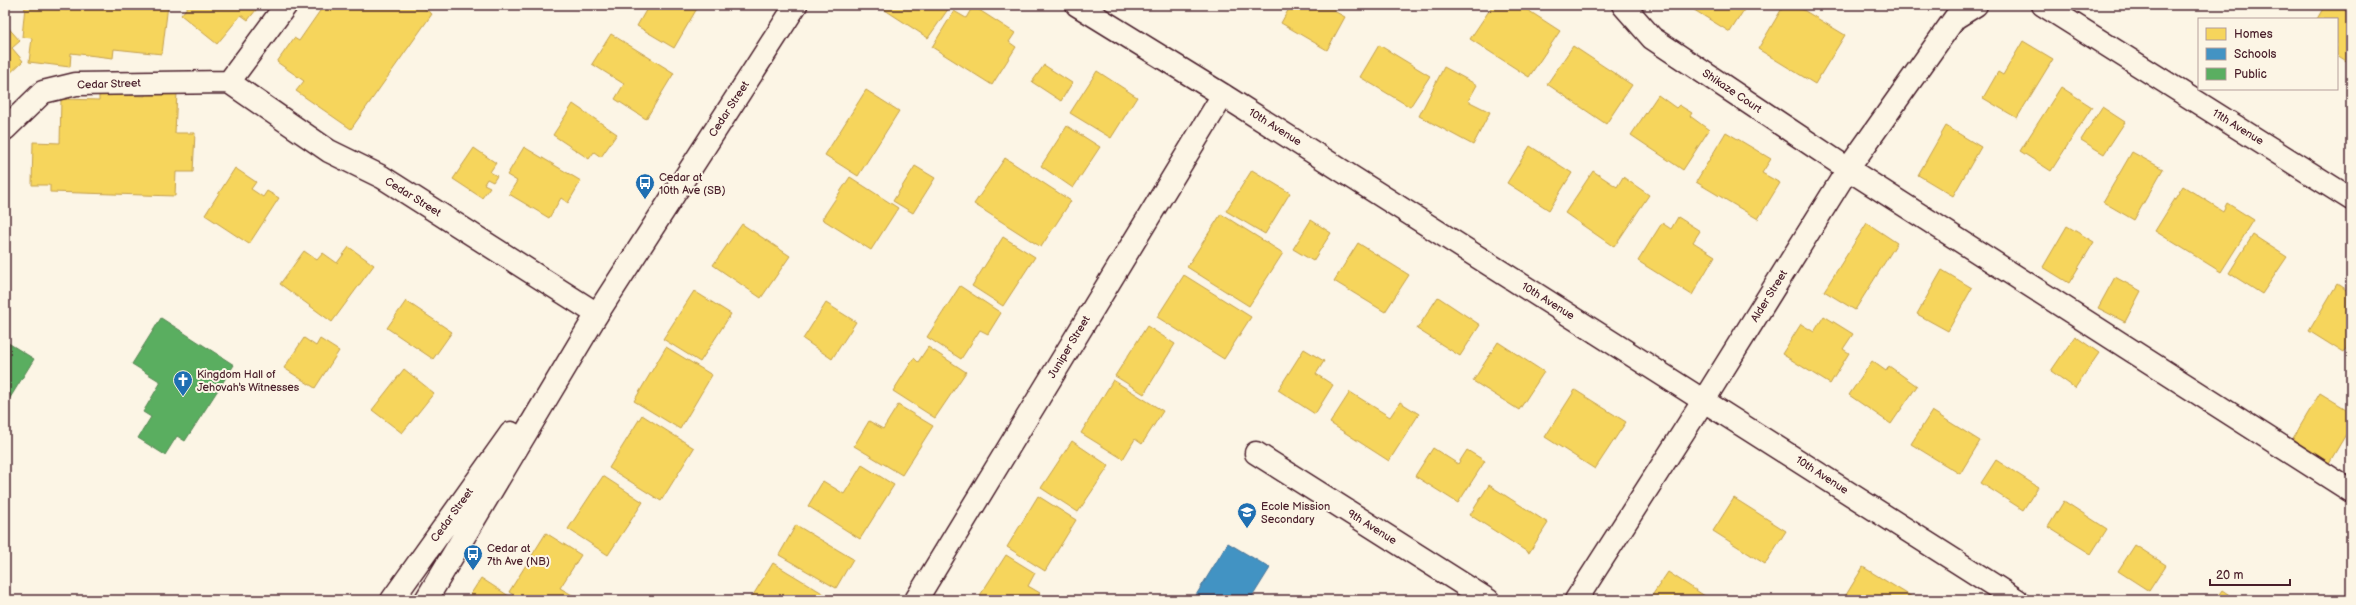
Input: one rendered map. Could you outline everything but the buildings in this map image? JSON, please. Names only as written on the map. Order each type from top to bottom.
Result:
[{"type":"street","points":[[229,82],[286,5]]},
{"type":"street","name":"Cedar Street","points":[[426,600],[597,314],[796,5]]},
{"type":"street","name":"10th Avenue","points":[[1077,5],[1223,95],[2017,600]]},
{"type":"street","name":"Shikaze Court","points":[[1623,5],[1652,38],[1848,169],[2351,491]]},
{"type":"street","name":"Alder Street","points":[[1576,600],[1704,400],[1848,169],[1955,18],[1976,5]]},
{"type":"street","name":"11th Avenue","points":[[2043,5],[2351,199]]},
{"type":"street","name":"Cedar Street","points":[[5,129],[43,92],[76,84],[229,82],[328,151],[382,177],[597,314]]},
{"type":"street","name":"Juniper Street","points":[[916,600],[1223,95]]},
{"type":"street","name":"Cedar Street","points":[[392,600],[597,314]]},
{"type":"street","name":"9th Avenue","points":[[1256,453],[1488,600]]},
{"type":"place","name":"Cedar at 10th Ave (SB)","points":[[645,200]]},
{"type":"place","name":"Kingdom Hall of Jehovah's Witnesses","points":[[183,397]]},
{"type":"place","name":"Ecole Mission Secondary","points":[[1247,529]]},
{"type":"place","name":"Cedar at 7th Ave (NB)","points":[[473,571]]}]
